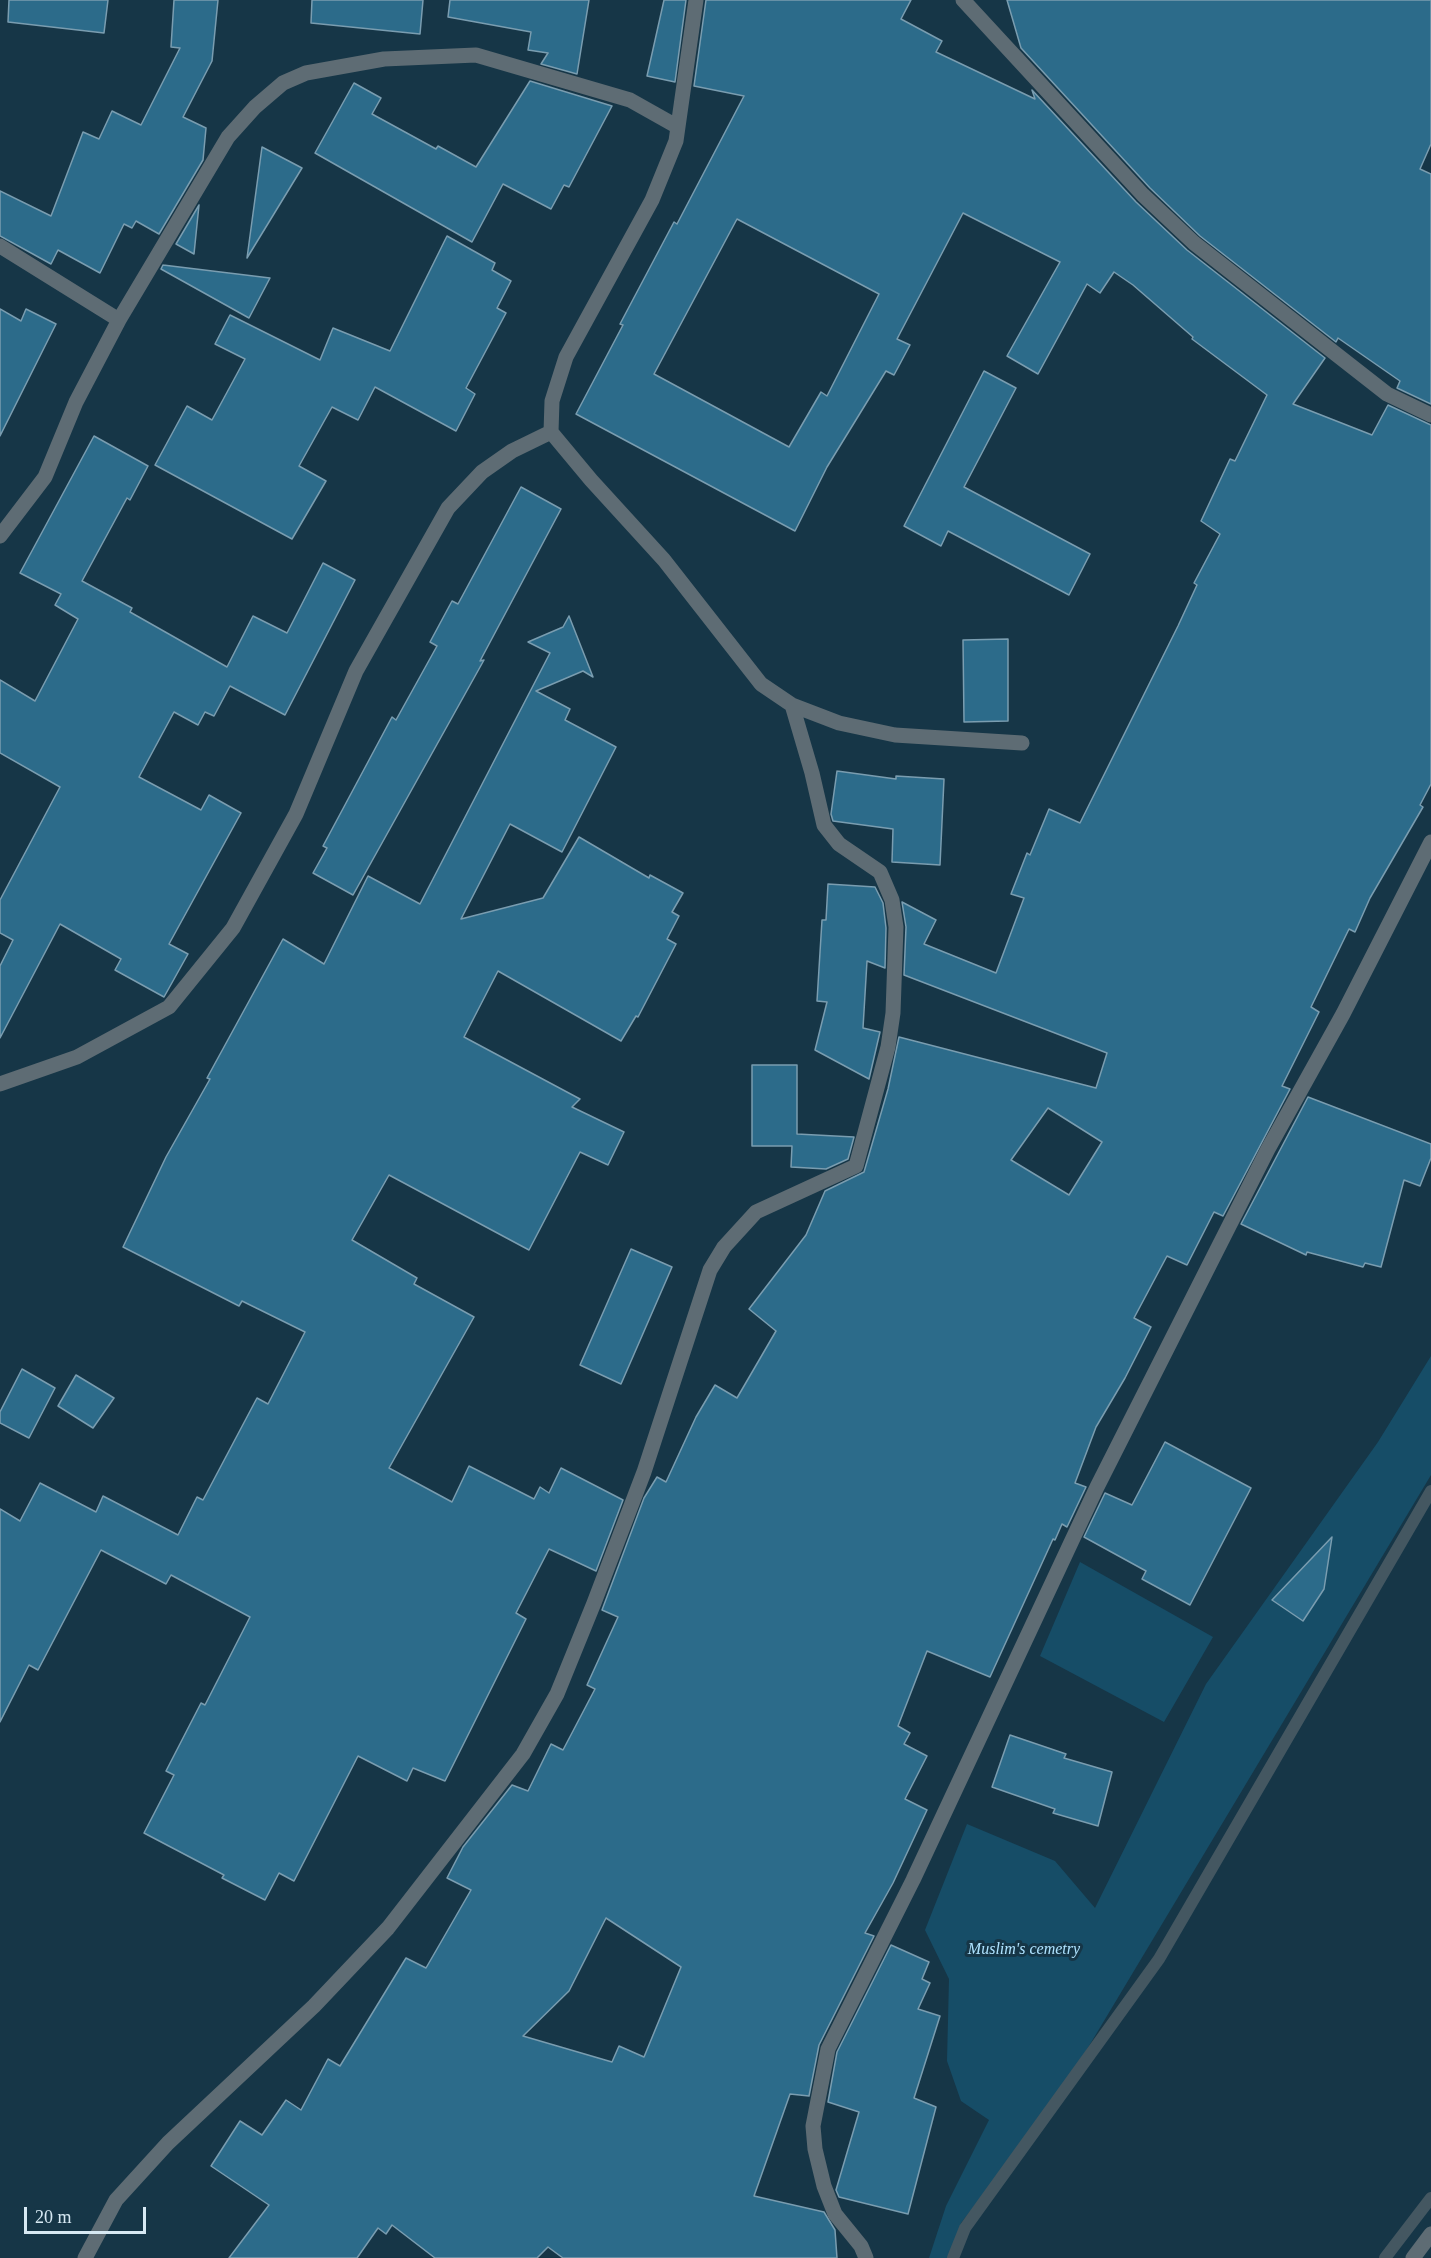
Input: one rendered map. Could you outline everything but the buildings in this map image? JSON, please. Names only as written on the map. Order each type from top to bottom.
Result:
[{"type":"street","points":[[696,0],[676,141],[652,200],[566,357],[552,401],[551,432],[664,560],[761,684],[792,705],[839,723],[895,735],[1022,742]]},
{"type":"street","points":[[963,0],[1143,195],[1194,243],[1387,394],[1431,415]]},
{"type":"street","points":[[0,536],[45,477],[76,402],[119,320],[228,137],[255,107],[283,83],[306,74],[384,59],[476,55],[630,100],[678,127]]},
{"type":"street","points":[[0,246],[119,320]]},
{"type":"street","points":[[0,1084],[77,1057],[169,1007],[233,928],[296,814],[356,671],[448,508],[482,472],[512,451],[551,432]]},
{"type":"street","points":[[86,2258],[116,2200],[168,2143],[314,2006],[388,1928],[523,1754],[557,1694],[598,1592],[644,1472],[710,1270],[724,1247],[756,1212],[856,1166],[888,1047],[893,1013],[896,927],[892,900],[880,872],[839,844],[824,825],[792,705]]},
{"type":"street","points":[[866,2258],[861,2246],[835,2214],[824,2186],[815,2149],[813,2126],[828,2049],[913,1880],[1097,1487],[1268,1149],[1344,1014],[1431,842]]},
{"type":"street","points":[[1413,2258],[1431,2234]]},
{"type":"green space","name":"Muslim's cemetry","points":[[1431,1356],[1431,1475],[1059,2096],[961,2223],[949,2258],[929,2258],[946,2206],[989,2120],[961,2101],[947,2061],[949,1979],[925,1930],[967,1824],[1055,1861],[1095,1908],[1206,1684],[1378,1442]]},
{"type":"green space","points":[[1080,1562],[1213,1637],[1164,1722],[1040,1656]]},
{"type":"waterway","points":[[953,2258],[965,2228],[1159,1959],[1431,1491]]},
{"type":"waterway","points":[[1385,2258],[1431,2198]]}]
